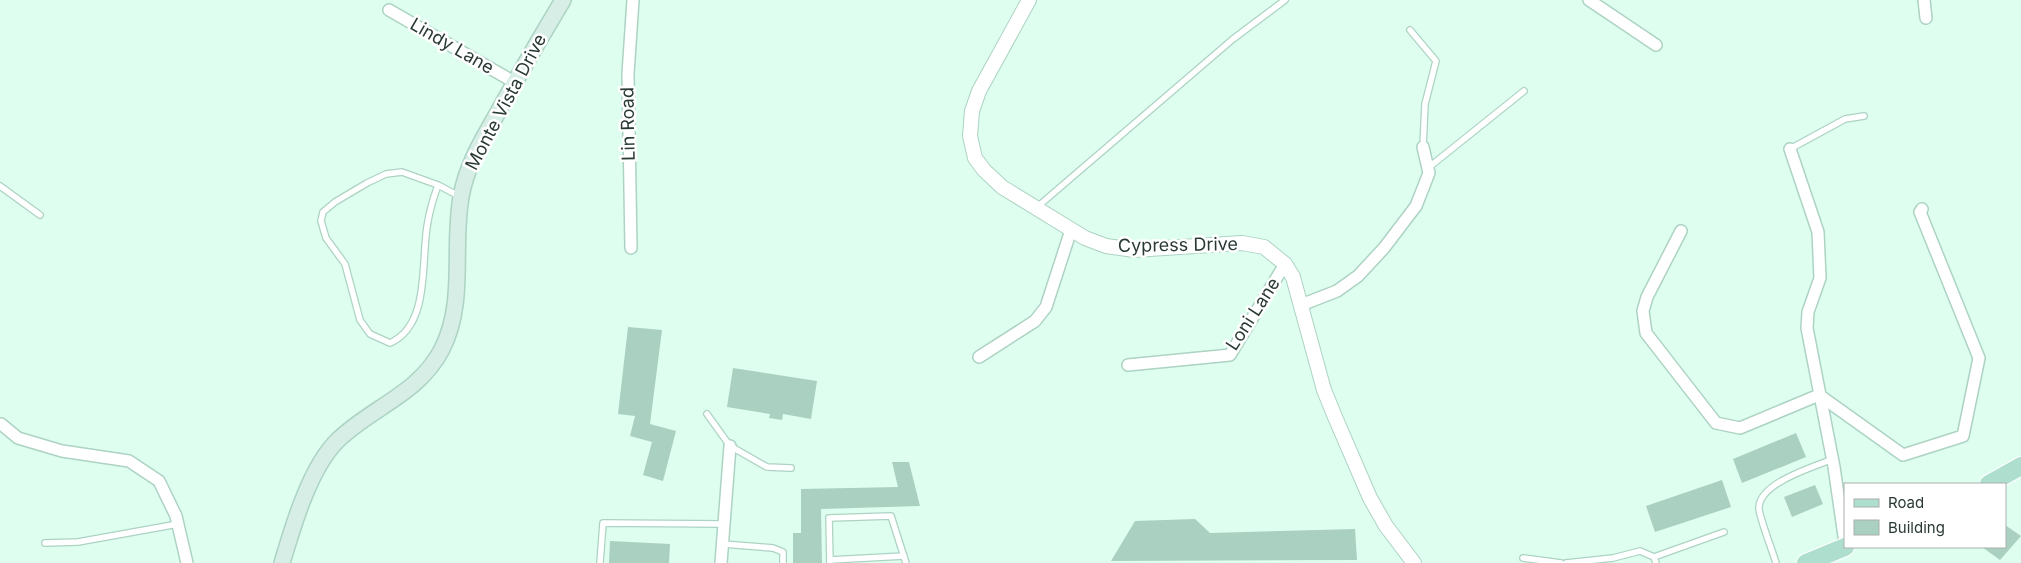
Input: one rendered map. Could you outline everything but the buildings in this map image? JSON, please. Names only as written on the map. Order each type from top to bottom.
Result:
[{"type":"main road","name":"Monte Vista Drive","points":[[282,563],[304,499],[330,450],[338,440],[419,381],[428,372],[442,348],[452,321],[457,293],[457,244],[461,197],[466,176],[481,143],[514,82],[563,0]]},
{"type":"main road","points":[[1991,483],[2021,466]]},
{"type":"main road","points":[[1806,563],[1844,545]]},
{"type":"street","name":"Lin Road","points":[[631,248],[628,74],[633,0]]},
{"type":"street","name":"Cypress Drive","points":[[1028,0],[1004,48],[979,91],[972,111],[970,136],[975,158],[1002,188],[1085,238],[1106,246],[1134,250],[1242,244],[1264,247],[1285,264],[1293,277],[1324,390],[1376,508],[1386,526],[1414,563]]},
{"type":"street","points":[[1589,0],[1656,45]]},
{"type":"street","points":[[1924,0],[1926,18]]},
{"type":"street","name":"Lindy Lane","points":[[389,10],[514,82]]},
{"type":"street","points":[[1301,305],[1337,291],[1358,276],[1384,248],[1416,206],[1429,173],[1423,147]]},
{"type":"street","points":[[1790,149],[1818,232],[1820,278],[1808,312],[1806,328],[1833,459],[1844,538]]},
{"type":"street","points":[[1820,395],[1903,455],[1964,436],[1979,358],[1920,212],[1922,209]]},
{"type":"street","points":[[978,357],[1035,321],[1046,307],[1071,230]]},
{"type":"street","points":[[1681,231],[1647,297],[1643,311],[1646,333],[1716,423],[1740,428],[1820,395]]},
{"type":"street","name":"Loni Lane","points":[[1128,365],[1230,355],[1285,264]]},
{"type":"street","points":[[1,424],[18,438],[62,451],[129,461],[158,481],[178,524],[187,563]]},
{"type":"street","points":[[721,563],[730,446]]},
{"type":"lane","points":[[1036,208],[1233,38],[1285,0]]},
{"type":"lane","points":[[1410,30],[1436,61],[1425,104],[1423,147]]},
{"type":"lane","points":[[1428,168],[1524,91]]},
{"type":"lane","points":[[1790,149],[1845,119],[1864,116]]},
{"type":"lane","points":[[438,185],[427,227],[424,270],[416,317],[410,328],[400,339],[390,343],[370,334],[360,320],[345,264],[326,238],[321,221],[323,212],[335,202],[367,183],[386,174],[402,172],[438,185],[461,197]]},
{"type":"lane","points":[[0,186],[40,215]]},
{"type":"lane","points":[[707,414],[730,446],[767,467],[791,468]]},
{"type":"lane","points":[[1776,563],[1758,509],[1762,496],[1772,486],[1783,480],[1833,459]]},
{"type":"lane","points":[[891,516],[905,560],[830,562],[829,518],[891,516]]},
{"type":"lane","points":[[600,563],[602,523],[724,524]]},
{"type":"lane","points":[[45,543],[78,542],[178,524]]},
{"type":"lane","points":[[1566,563],[1613,558],[1640,551],[1655,560],[1724,532]]},
{"type":"lane","points":[[722,544],[773,548],[783,552],[783,563]]},
{"type":"lane","points":[[1523,558],[1561,563]]}]
